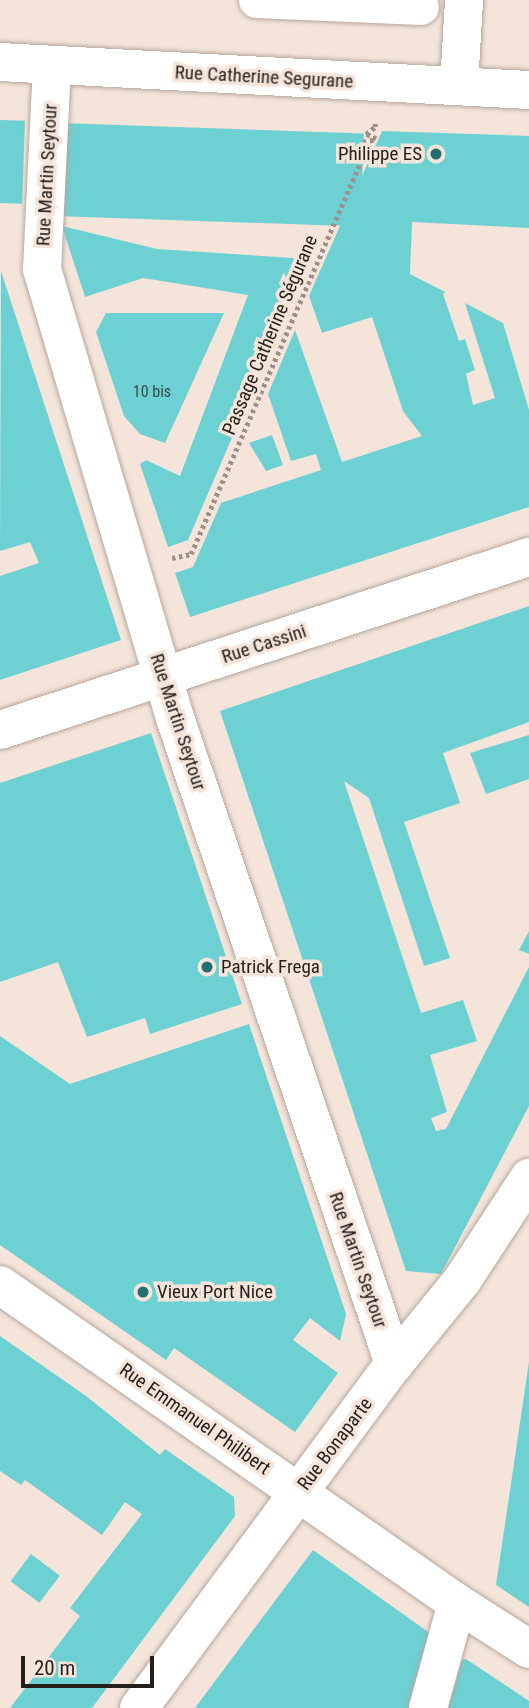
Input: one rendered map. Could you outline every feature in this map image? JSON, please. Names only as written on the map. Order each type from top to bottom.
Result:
[{"type":"street","points":[[256,0],[421,7]]},
{"type":"street","points":[[459,86],[464,0]]},
{"type":"street","name":"Rue Catherine Segurane","points":[[0,62],[529,90]]},
{"type":"street","name":"Rue Martin Seytour","points":[[52,65],[42,269],[162,677],[394,1364]]},
{"type":"street","name":"Rue Cassini","points":[[0,730],[529,557]]},
{"type":"street","name":"Rue Bonaparte","points":[[139,1708],[394,1364],[463,1279],[529,1178]]},
{"type":"street","name":"Rue Emmanuel Philibert","points":[[0,1285],[300,1491],[457,1603],[529,1649]]},
{"type":"street","points":[[428,1708],[457,1603]]},
{"type":"path","name":"Passage Catherine Ségurane","points":[[130,567],[191,554],[367,148],[363,142],[376,139],[366,134],[374,127],[376,84]]},
{"type":"building","points":[[0,120],[25,121],[22,204],[0,203]]},
{"type":"building","points":[[60,123],[364,134],[361,227],[57,216]]},
{"type":"building","points":[[382,131],[529,136],[529,228],[412,222],[410,274],[445,292],[443,294],[459,341],[465,339],[475,370],[466,374],[473,405],[495,398],[465,303],[503,323],[529,410],[529,507],[190,617],[175,573],[193,567],[221,503],[321,470],[316,454],[291,461],[268,394],[295,330],[342,462],[422,436],[403,411],[372,317],[322,333],[309,296]]},
{"type":"building","points":[[62,226],[157,249],[309,259],[188,540],[168,547],[140,464],[146,460],[180,476],[248,295],[143,278],[85,297]]},
{"type":"building","points":[[1,271],[121,640],[0,680],[0,576],[39,563],[30,542],[0,551]]},
{"type":"building","points":[[106,313],[224,313],[165,443],[140,434],[124,416],[96,332]]},
{"type":"building","points":[[272,435],[283,465],[266,471],[249,443]]},
{"type":"building","points":[[529,606],[529,722],[443,753],[460,803],[404,822],[450,958],[424,966],[369,798],[344,781],[421,1013],[463,1000],[477,1041],[430,1055],[447,1112],[431,1118],[436,1131],[446,1129],[529,967],[529,1106],[441,1274],[406,1271],[220,711]]},
{"type":"building","points":[[151,733],[242,1004],[150,1034],[145,1018],[87,1037],[58,962],[0,982],[0,783]]},
{"type":"building","points":[[529,735],[529,779],[486,794],[470,753]]},
{"type":"building","points":[[529,931],[529,954],[519,950]]},
{"type":"building","points":[[249,1024],[346,1314],[340,1341],[310,1318],[293,1340],[338,1373],[295,1432],[174,1348],[166,1360],[0,1245],[0,1036],[70,1084]]},
{"type":"building","points":[[0,1336],[86,1396],[160,1455],[165,1449],[234,1497],[235,1516],[92,1708],[10,1708],[80,1616],[70,1608],[142,1514],[125,1502],[102,1535],[25,1480],[21,1485],[0,1471]]},
{"type":"building","points":[[529,1362],[529,1607],[496,1585]]},
{"type":"building","points":[[313,1550],[431,1634],[410,1708],[195,1708]]},
{"type":"building","points":[[31,1554],[60,1576],[39,1603],[11,1581]]},
{"type":"building","points":[[466,1659],[529,1701],[529,1708],[448,1708],[462,1660]]},
{"type":"place","name":"Philippe ES","points":[[436,154]]},
{"type":"place","name":"Patrick Frega","points":[[207,967]]},
{"type":"place","name":"Vieux Port Nice","points":[[143,1292]]}]
